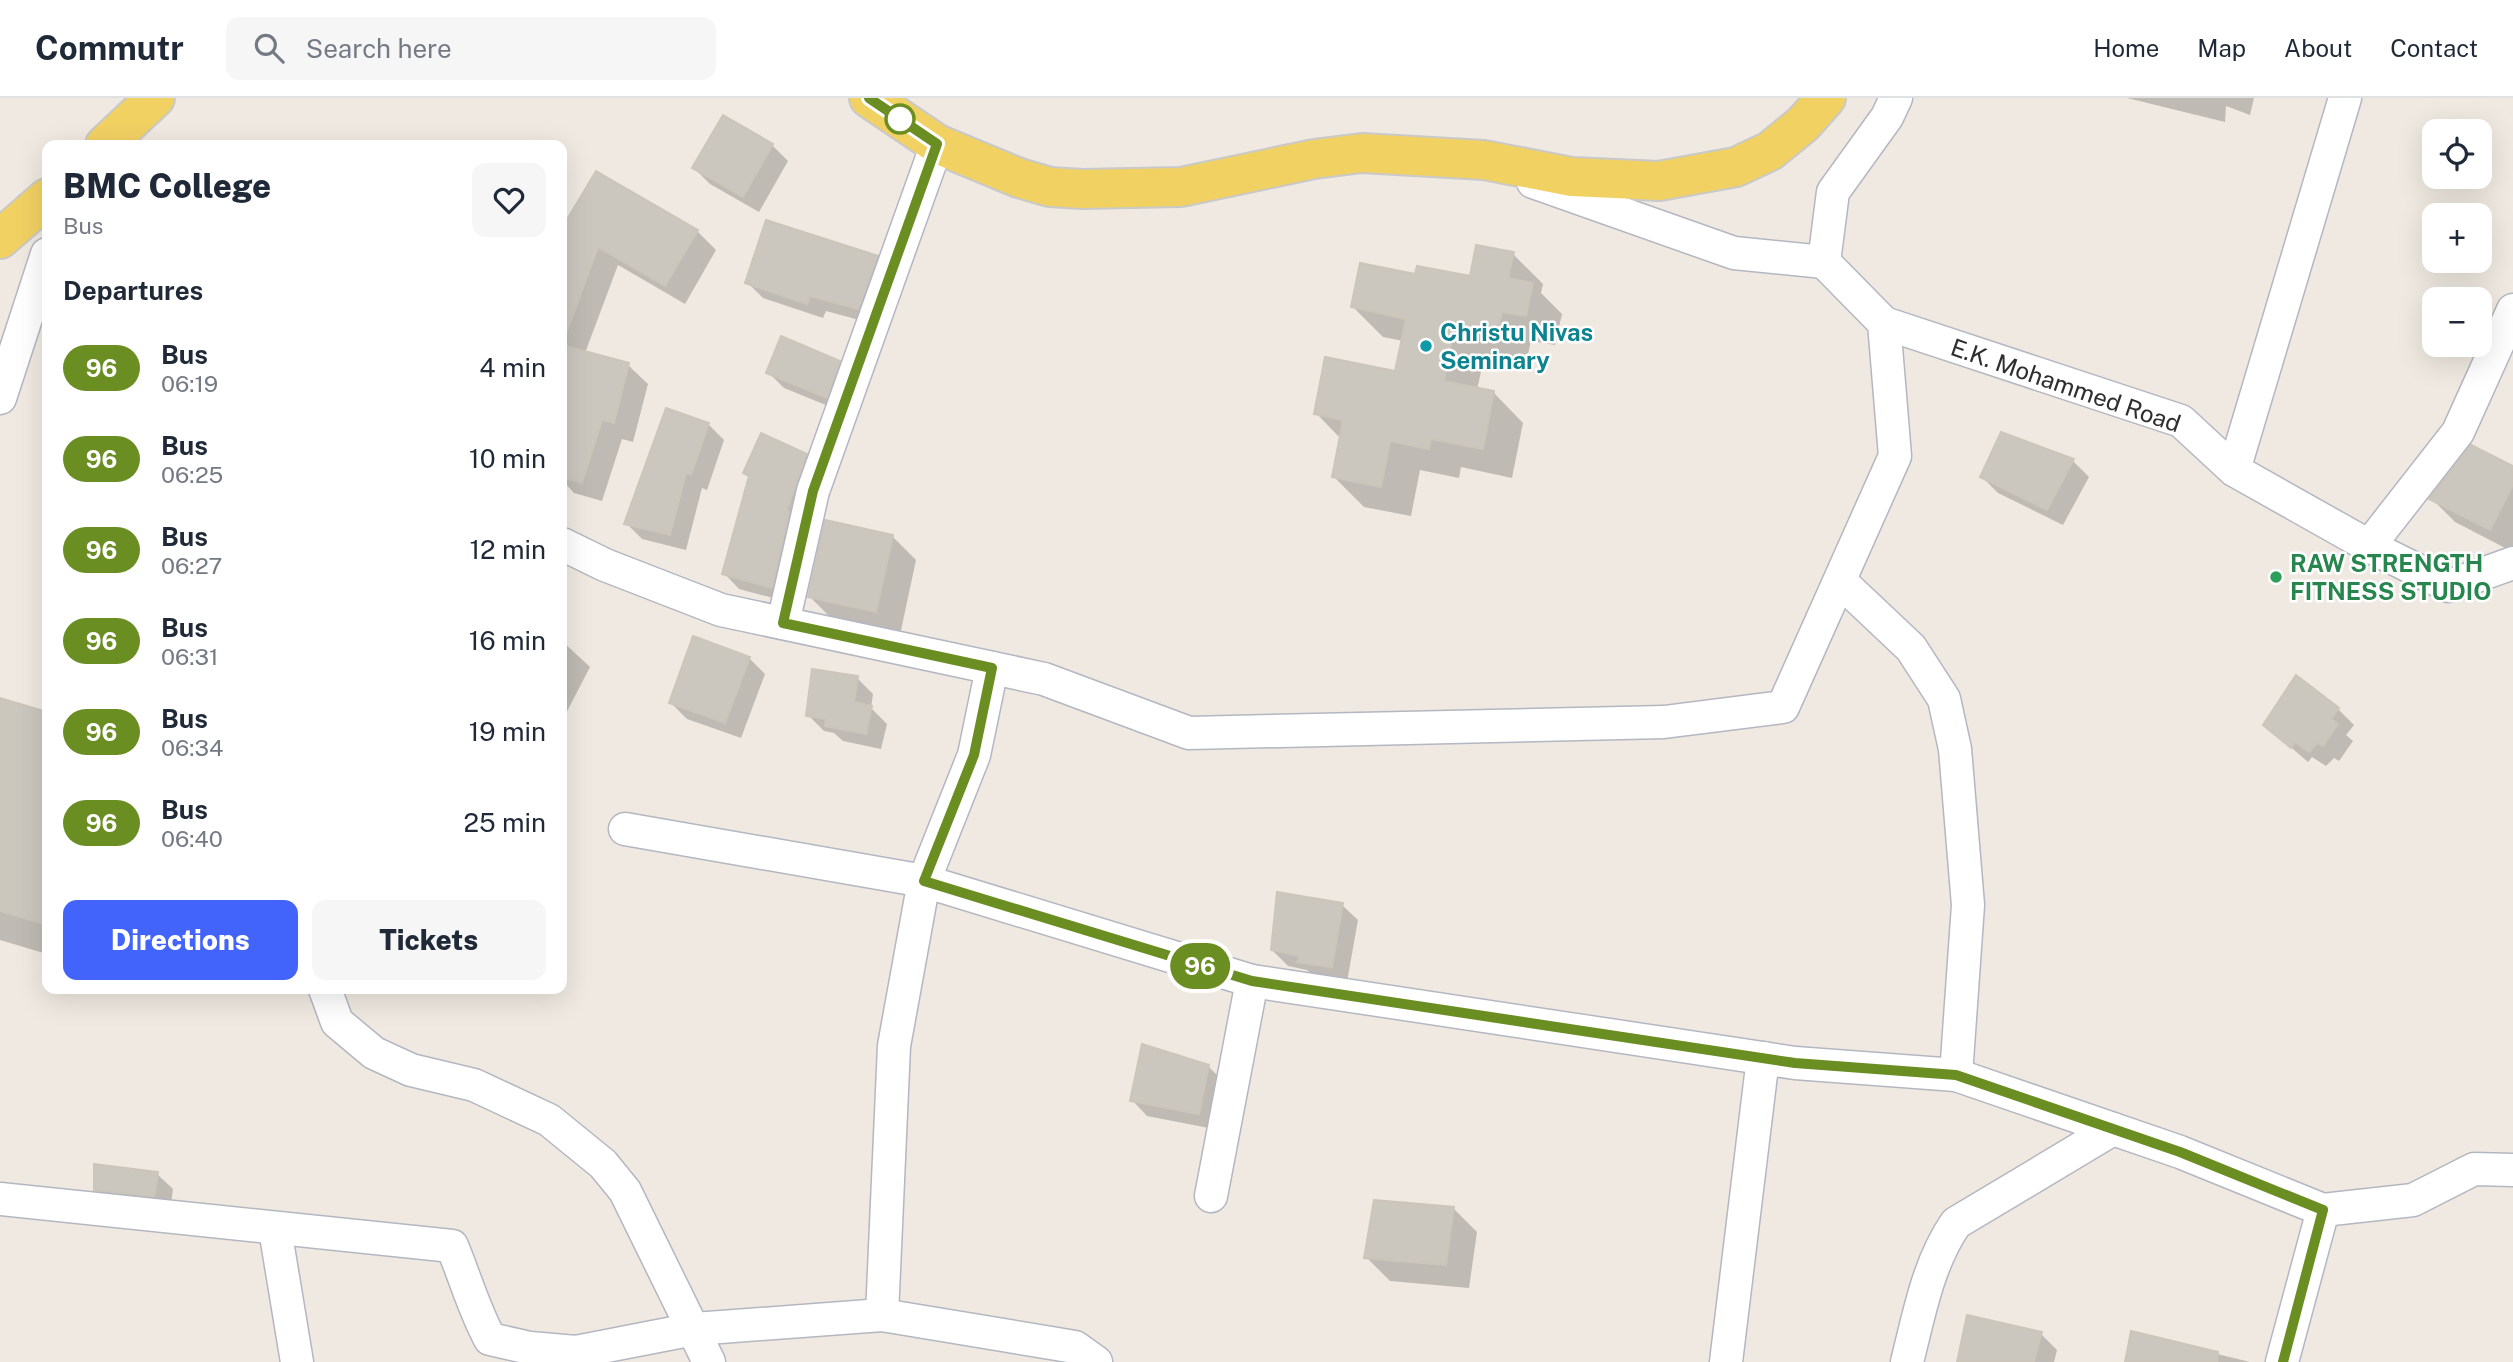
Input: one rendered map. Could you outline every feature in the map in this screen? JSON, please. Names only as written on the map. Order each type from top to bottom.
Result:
[{"type":"main road","points":[[110,140],[155,98]]},
{"type":"main road","points":[[869,98],[937,144],[1019,178],[1051,187],[1082,189],[1181,187],[1314,159],[1362,153],[1466,159],[1572,177],[1659,181],[1736,167],[1770,151],[1803,124],[1826,98]]},
{"type":"main road","points":[[0,239],[42,202]]},
{"type":"street","points":[[1466,159],[1734,253],[1824,262],[1833,192],[1887,117],[1896,98]]},
{"type":"street","points":[[2234,470],[2257,385],[2346,98]]},
{"type":"street","points":[[783,623],[813,491],[937,144]]},
{"type":"street","name":"E.K. Mohammed Road","points":[[1824,262],[1884,323],[2181,421],[2234,470],[2369,547],[2449,586],[2513,563]]},
{"type":"street","points":[[0,398],[42,269]]},
{"type":"street","points":[[2369,547],[2458,432],[2513,310]]},
{"type":"street","points":[[567,546],[604,565],[721,610],[1044,678],[1189,733],[1664,722],[1783,707],[1895,456],[1884,323]]},
{"type":"street","points":[[1840,581],[1911,648],[1944,699],[1955,750],[1968,905],[1956,1075]]},
{"type":"street","points":[[882,1315],[894,1046],[924,881],[974,755],[992,668]]},
{"type":"street","points":[[625,829],[924,881],[1252,981],[1763,1058],[1956,1075],[2180,1152],[2323,1210],[2413,1200],[2474,1169],[2513,1170]]},
{"type":"street","points":[[1211,1196],[1252,981]]},
{"type":"street","points":[[327,994],[337,1022],[374,1053],[411,1070],[474,1085],[549,1120],[603,1164],[625,1191],[709,1362]]},
{"type":"street","points":[[1726,1362],[1763,1058]]},
{"type":"street","points":[[1907,1362],[1929,1280],[1943,1242],[1956,1223],[2113,1129]]},
{"type":"street","points":[[0,1199],[452,1246],[471,1291],[477,1316],[490,1339],[530,1348],[576,1352],[694,1329],[882,1315],[1075,1347],[1096,1362]]},
{"type":"street","points":[[2283,1362],[2323,1210]]},
{"type":"street","points":[[275,1229],[297,1362]]},
{"type":"building","points":[[723,115],[773,144],[743,197],[692,168]]},
{"type":"building","points":[[596,171],[698,230],[665,286],[598,247],[567,332],[567,220]]},
{"type":"building","points":[[766,220],[878,256],[858,309],[810,296],[807,304],[745,283]]},
{"type":"building","name":"Christu Nivas Seminary","points":[[1476,245],[1514,252],[1508,278],[1533,283],[1526,316],[1502,312],[1497,334],[1454,329],[1444,381],[1494,391],[1483,449],[1431,439],[1429,449],[1390,441],[1381,487],[1332,477],[1343,420],[1314,414],[1325,357],[1395,371],[1406,319],[1351,307],[1360,263],[1415,274],[1417,266],[1470,276]]},
{"type":"building","points":[[781,336],[840,361],[827,398],[766,373]]},
{"type":"building","points":[[567,346],[629,363],[614,423],[602,420],[582,483],[567,478]]},
{"type":"building","points":[[666,408],[709,423],[691,475],[686,473],[670,535],[624,524]]},
{"type":"building","points":[[2001,432],[2074,459],[2047,510],[1980,477]]},
{"type":"building","points":[[761,433],[807,454],[786,512],[789,512],[772,588],[722,574],[749,476],[743,473]]},
{"type":"building","points":[[2471,445],[2513,466],[2513,485],[2490,530],[2429,499]]},
{"type":"building","points":[[825,520],[893,535],[876,612],[808,597]]},
{"type":"building","points":[[693,636],[750,657],[725,723],[669,703]]},
{"type":"building","points":[[812,669],[858,676],[854,702],[872,706],[866,734],[825,726],[826,719],[806,716]]},
{"type":"building","points":[[2296,675],[2339,708],[2331,719],[2338,724],[2323,746],[2318,743],[2309,752],[2295,742],[2291,748],[2263,725]]},
{"type":"building","points":[[0,698],[42,711],[42,924],[0,911]]},
{"type":"building","points":[[1277,892],[1343,903],[1332,967],[1297,962],[1300,956],[1271,950]]},
{"type":"building","points":[[1142,1044],[1209,1065],[1199,1114],[1130,1101]]},
{"type":"building","points":[[94,1164],[158,1172],[154,1197],[94,1190]]},
{"type":"building","points":[[1374,1200],[1454,1207],[1446,1265],[1364,1258]]},
{"type":"building","points":[[1967,1315],[2042,1332],[2034,1362],[1957,1362]]},
{"type":"building","points":[[2131,1331],[2218,1352],[2217,1362],[2125,1362]]},
{"type":"bus line","name":"96","points":[[869,98],[937,144],[813,491],[783,623],[992,668],[974,755],[924,881],[1252,981],[1795,1063],[1956,1075],[2180,1152],[2323,1210],[2283,1362]]},
{"type":"place","name":"Christu Nivas Seminary","points":[[1426,346]]},
{"type":"place","name":"RAW STRENGTH FITNESS STUDIO","points":[[2276,577]]}]
